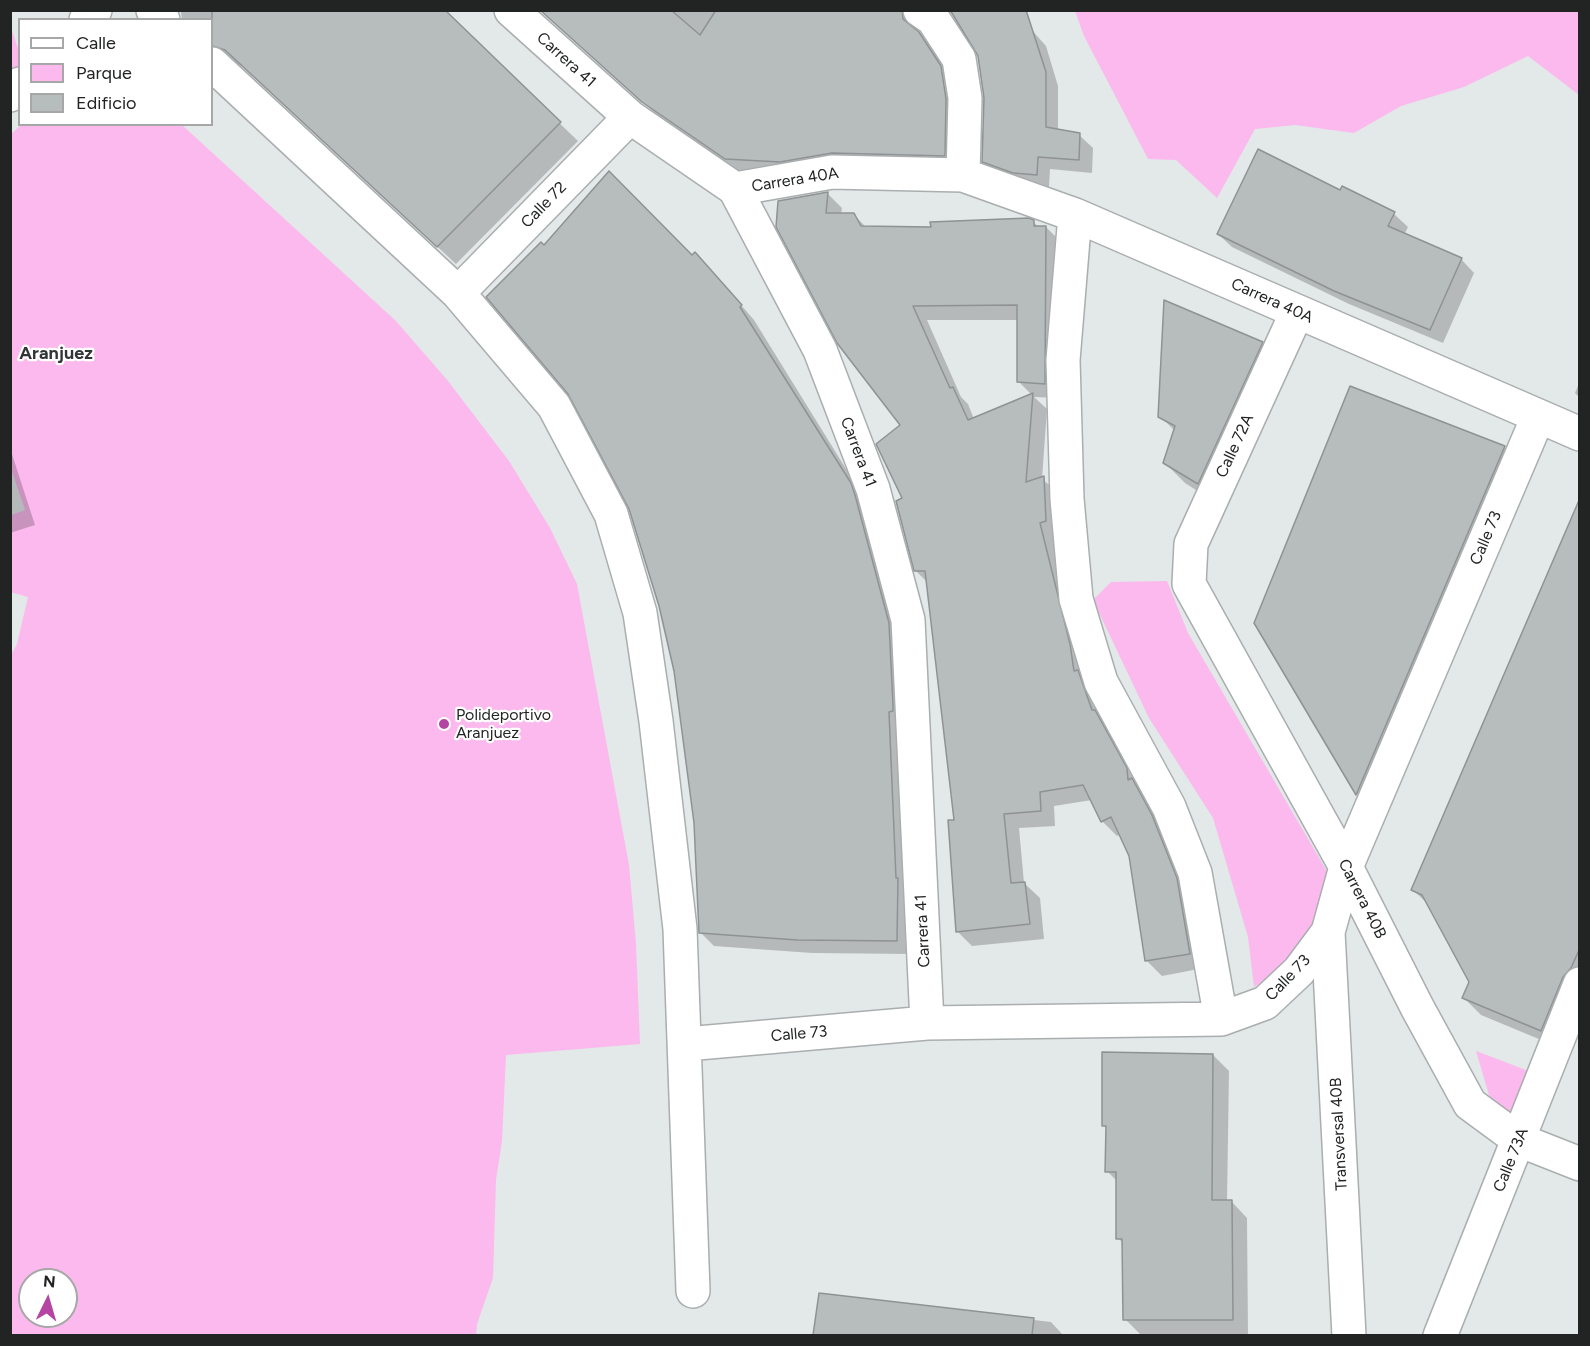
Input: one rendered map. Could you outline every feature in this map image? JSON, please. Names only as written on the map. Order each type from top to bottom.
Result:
[{"type":"street","name":"Carrera 41","points":[[511,10],[630,117],[735,189],[820,350],[873,489],[908,620],[927,1023]]},
{"type":"street","points":[[920,10],[933,20],[959,59],[965,98],[963,175]]},
{"type":"street","points":[[213,65],[458,293],[554,406],[611,514],[640,613],[656,721],[680,929],[686,1044],[693,1291]]},
{"type":"street","name":"Calle 72","points":[[458,293],[630,117]]},
{"type":"street","name":"Carrera 40A","points":[[735,189],[832,172],[963,175],[1075,215],[1580,434]]},
{"type":"street","points":[[1075,215],[1063,360],[1067,499],[1076,599],[1101,682],[1169,807],[1195,873],[1221,1019]]},
{"type":"street","name":"Calle 72A","points":[[1190,584],[1191,544],[1297,312]]},
{"type":"street","name":"Calle 73","points":[[686,1044],[927,1023],[1221,1019],[1265,1003],[1299,971],[1328,932],[1346,867],[1538,417]]},
{"type":"street","name":"Carrera 40B","points":[[1190,584],[1346,867],[1417,1007],[1470,1104],[1519,1140],[1580,1164]]},
{"type":"street","name":"Transversal 40B","points":[[1328,932],[1349,1335]]},
{"type":"street","name":"Calle 73A","points":[[1440,1335],[1580,984]]},
{"type":"green space","points":[[1075,11],[1579,11],[1579,95],[1528,56],[1464,87],[1401,106],[1354,133],[1295,125],[1255,129],[1217,198],[1176,160],[1148,159],[1084,36]]},
{"type":"green space","points":[[10,25],[18,48],[18,71],[10,83]]},
{"type":"green space","points":[[20,126],[183,126],[396,321],[448,381],[509,461],[550,528],[577,584],[629,865],[636,944],[640,1044],[506,1055],[502,1141],[496,1180],[493,1278],[477,1324],[476,1335],[11,1335],[10,657],[17,644],[28,597],[10,592],[11,515],[25,510],[10,466],[11,134]]},
{"type":"green space","points":[[1167,581],[1188,633],[1329,875],[1314,934],[1284,968],[1254,987],[1248,937],[1213,818],[1149,718],[1093,600],[1111,582]]},
{"type":"green space","points":[[1476,1051],[1539,1075],[1518,1114],[1494,1112]]},
{"type":"building","points":[[212,10],[445,10],[561,122],[437,247],[225,50],[213,46]]},
{"type":"building","points":[[540,10],[671,10],[700,35],[716,10],[902,10],[903,19],[919,32],[941,66],[946,99],[945,156],[832,153],[780,162],[725,159],[642,102]]},
{"type":"building","points":[[950,10],[1026,10],[1046,72],[1046,127],[1080,133],[1079,160],[1038,157],[1037,175],[1013,173],[982,162],[984,98],[978,56]]},
{"type":"building","points":[[1258,149],[1340,190],[1342,186],[1395,212],[1388,226],[1462,258],[1430,330],[1334,291],[1217,234]]},
{"type":"building","points":[[609,171],[692,255],[695,252],[742,305],[740,307],[851,483],[889,623],[893,711],[889,712],[896,878],[898,878],[897,941],[797,940],[699,933],[694,823],[674,671],[659,606],[629,509],[568,394],[486,297],[541,242],[544,245]]},
{"type":"building","points":[[828,192],[826,213],[854,213],[861,226],[931,227],[930,222],[1029,218],[1034,220],[1034,226],[1046,226],[1045,384],[1017,382],[1017,305],[913,306],[950,388],[953,387],[968,420],[1033,393],[1026,482],[1044,476],[1046,521],[1040,523],[1070,644],[1074,671],[1078,670],[1092,710],[1095,710],[1127,768],[1128,780],[1132,778],[1152,815],[1177,878],[1190,954],[1145,961],[1129,856],[1111,817],[1101,822],[1083,785],[1040,792],[1041,811],[1004,814],[1011,883],[1025,882],[1030,924],[956,932],[948,820],[954,820],[925,571],[914,571],[896,501],[902,498],[876,444],[900,425],[837,343],[776,227],[778,201]]},
{"type":"building","points":[[1164,300],[1263,342],[1198,484],[1163,463],[1175,426],[1158,417]]},
{"type":"building","points":[[1350,386],[1505,446],[1356,795],[1254,623]]},
{"type":"building","points":[[1580,498],[1580,948],[1571,968],[1563,977],[1541,1031],[1462,998],[1469,982],[1422,895],[1411,890]]},
{"type":"building","points":[[1102,1052],[1213,1054],[1212,1200],[1232,1200],[1233,1320],[1123,1320],[1122,1239],[1116,1239],[1116,1172],[1105,1172],[1106,1126],[1102,1126]]},
{"type":"building","points":[[819,1293],[1034,1318],[1032,1335],[813,1335]]},
{"type":"place","name":"Polideportivo Aranjuez","points":[[444,724]]},
{"type":"district","name":"Aranjuez","points":[[56,354]]}]
